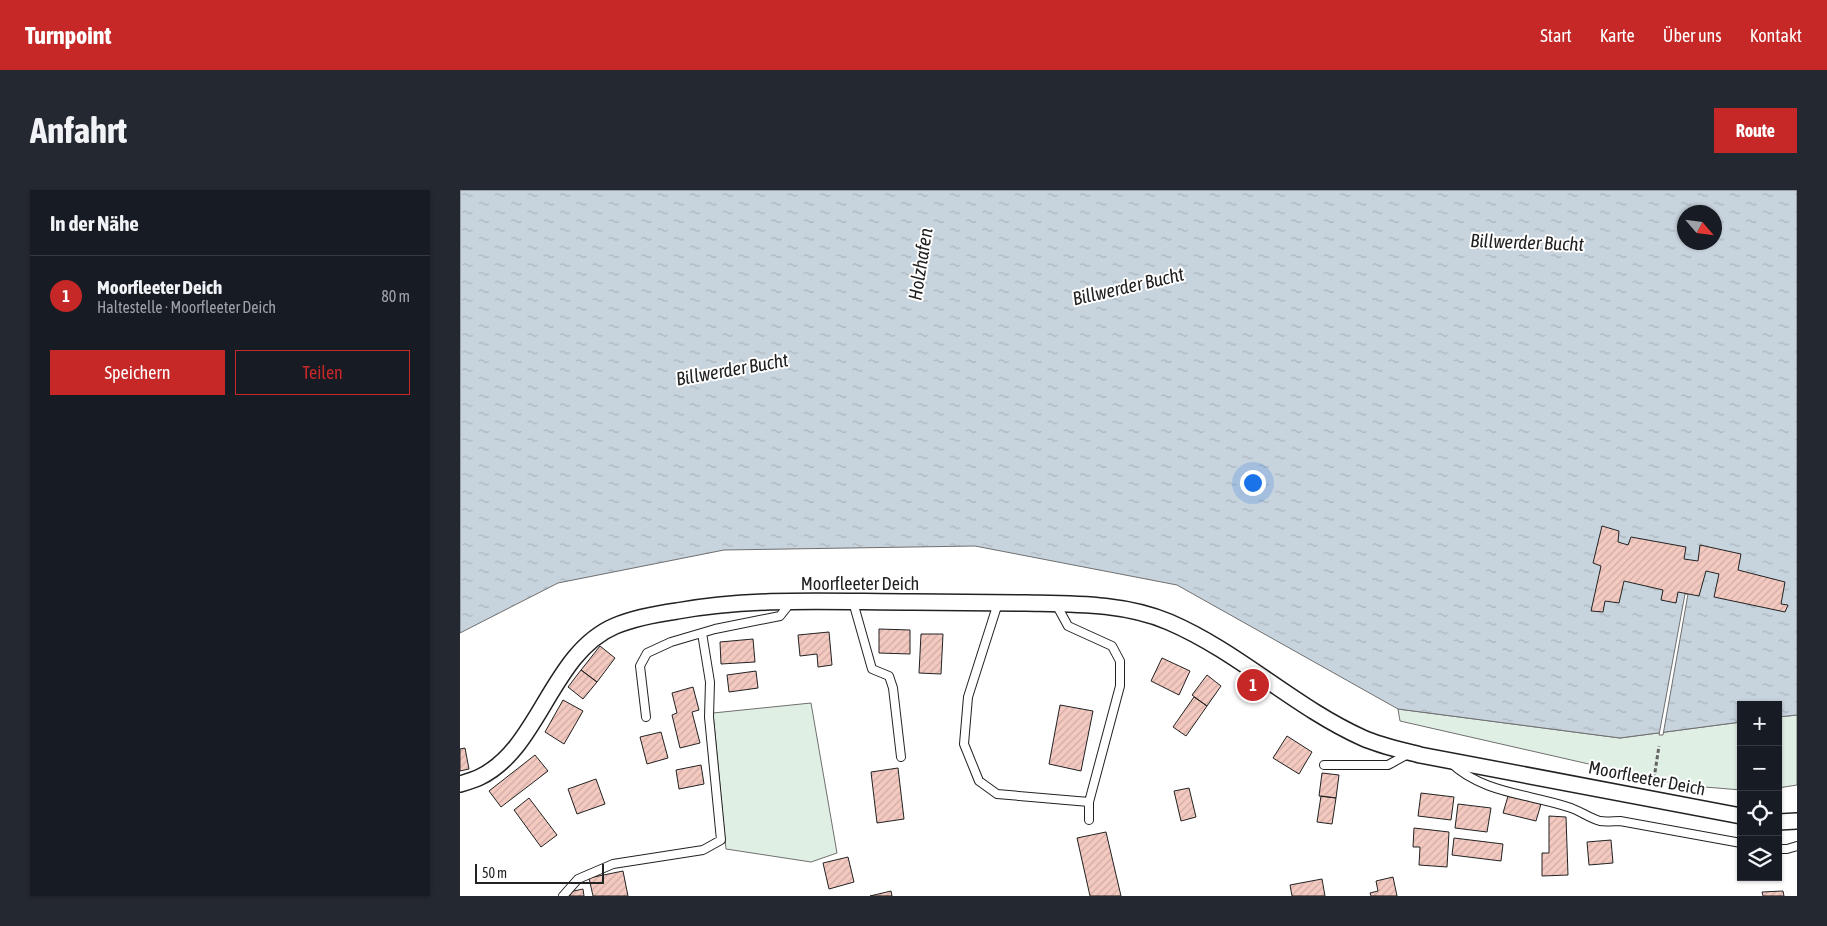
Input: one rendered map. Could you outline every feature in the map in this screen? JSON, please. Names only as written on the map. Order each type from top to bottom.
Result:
[{"type":"street","name":"Moorfleeter Deich","points":[[460,784],[480,777],[495,767],[514,749],[560,677],[587,645],[612,628],[631,621],[696,607],[728,604],[791,602],[1056,604],[1112,607],[1137,612],[1171,623],[1210,643],[1272,685],[1373,743],[1410,753],[1737,815]]},
{"type":"street","points":[[1782,822],[1797,821]]},
{"type":"lane","points":[[646,717],[640,666],[647,653],[671,642],[702,633],[780,616],[791,602]]},
{"type":"lane","points":[[853,602],[872,669],[889,676],[893,688],[902,757]]},
{"type":"lane","points":[[998,603],[968,697],[964,744],[979,781],[997,794],[1089,802]]},
{"type":"lane","points":[[1056,604],[1068,626],[1112,646],[1120,661],[1120,686],[1089,802],[1089,820]]},
{"type":"lane","points":[[564,896],[578,879],[613,864],[703,850],[721,840],[709,717],[710,682],[702,633]]},
{"type":"lane","points":[[1324,765],[1388,765],[1410,753]]},
{"type":"lane","points":[[1448,760],[1459,771],[1503,791],[1570,807],[1601,821],[1620,821],[1737,842]]},
{"type":"lane","points":[[1782,849],[1797,846]]},
{"type":"path","points":[[1650,798],[1659,746]]},
{"type":"green space","points":[[811,703],[837,853],[811,862],[726,849],[713,713]]},
{"type":"green space","points":[[1398,709],[1620,738],[1737,723],[1737,790],[1681,785],[1400,721]]},
{"type":"green space","points":[[1797,715],[1797,785],[1782,787],[1782,746],[1782,717]]},
{"type":"water","points":[[460,190],[1797,190],[1797,715],[1782,717],[1782,701],[1737,701],[1737,723],[1620,738],[1398,709],[1177,585],[975,546],[724,550],[558,583],[460,633]]},
{"type":"pier","points":[[1685,594],[1688,594],[1663,735],[1659,735]]},
{"type":"building","points":[[1602,526],[1619,531],[1618,542],[1628,545],[1631,537],[1686,547],[1684,559],[1698,561],[1700,545],[1741,554],[1738,570],[1785,582],[1781,604],[1788,605],[1785,612],[1714,597],[1719,574],[1706,571],[1699,596],[1678,592],[1676,603],[1661,600],[1663,590],[1624,581],[1619,603],[1605,601],[1603,612],[1591,611],[1601,566],[1593,563]]},
{"type":"building","points":[[879,629],[910,630],[910,654],[879,653]]},
{"type":"building","points":[[829,632],[832,665],[818,667],[817,654],[800,656],[798,635]]},
{"type":"building","points":[[921,634],[943,634],[941,674],[919,673]]},
{"type":"building","points":[[753,639],[755,662],[721,664],[720,642]]},
{"type":"building","points":[[600,646],[615,658],[597,682],[581,670]]},
{"type":"building","points":[[1162,658],[1190,671],[1179,695],[1151,681]]},
{"type":"building","points":[[581,670],[597,682],[583,699],[568,687]]},
{"type":"building","points":[[756,671],[758,688],[729,692],[727,675]]},
{"type":"building","points":[[1207,675],[1221,686],[1207,706],[1192,695]]},
{"type":"building","points":[[693,687],[699,710],[692,712],[700,743],[680,748],[672,715],[677,713],[672,693]]},
{"type":"building","points":[[1194,697],[1207,706],[1186,736],[1173,727]]},
{"type":"building","points":[[563,700],[583,711],[564,744],[545,732]]},
{"type":"building","points":[[1060,705],[1093,711],[1081,771],[1049,764]]},
{"type":"building","points":[[661,732],[668,758],[647,764],[640,737]]},
{"type":"building","points":[[1287,736],[1312,752],[1299,774],[1273,758]]},
{"type":"building","points":[[465,748],[469,769],[460,771],[460,749]]},
{"type":"building","points":[[535,755],[548,771],[501,807],[489,791]]},
{"type":"building","points":[[701,765],[704,784],[679,789],[676,770]]},
{"type":"building","points":[[898,768],[904,819],[877,823],[871,772]]},
{"type":"building","points":[[1322,773],[1339,775],[1336,798],[1319,796]]},
{"type":"building","points":[[596,779],[605,804],[577,814],[568,789]]},
{"type":"building","points":[[1189,788],[1196,817],[1181,821],[1174,791]]},
{"type":"building","points":[[1421,793],[1454,797],[1451,820],[1418,816]]},
{"type":"building","points":[[1321,796],[1336,798],[1332,824],[1317,822]]},
{"type":"building","points":[[1508,796],[1541,804],[1536,821],[1503,813]]},
{"type":"building","points":[[529,798],[557,835],[541,847],[514,810]]},
{"type":"building","points":[[1458,804],[1491,808],[1487,832],[1455,828]]},
{"type":"building","points":[[1549,816],[1566,817],[1568,875],[1542,876],[1542,853],[1549,853]]},
{"type":"building","points":[[1414,828],[1449,832],[1447,867],[1419,865],[1420,847],[1413,847]]},
{"type":"building","points":[[1106,832],[1121,896],[1090,896],[1077,838]]},
{"type":"building","points":[[1454,838],[1503,844],[1501,861],[1452,855]]},
{"type":"building","points":[[1611,840],[1613,863],[1589,865],[1587,842]]},
{"type":"building","points":[[848,857],[854,882],[829,889],[823,863]]},
{"type":"building","points":[[623,871],[628,896],[593,896],[589,878]]},
{"type":"building","points":[[1393,877],[1397,896],[1371,896],[1370,893],[1378,891],[1376,881]]},
{"type":"building","points":[[1322,879],[1325,896],[1292,896],[1290,885]]},
{"type":"building","points":[[583,889],[584,896],[570,896],[569,892]]},
{"type":"building","points":[[891,891],[892,896],[870,896]]},
{"type":"building","points":[[1783,891],[1784,896],[1763,896],[1762,892]]},
{"type":"place","name":"Moorfleeter Deich","points":[[1253,685]]},
{"type":"water label","name":"Billwerder Bucht","points":[[1527,242]]},
{"type":"water label","name":"Holzhafen","points":[[920,264]]},
{"type":"water label","name":"Billwerder Bucht","points":[[1128,286]]},
{"type":"water label","name":"Billwerder Bucht","points":[[732,369]]}]
